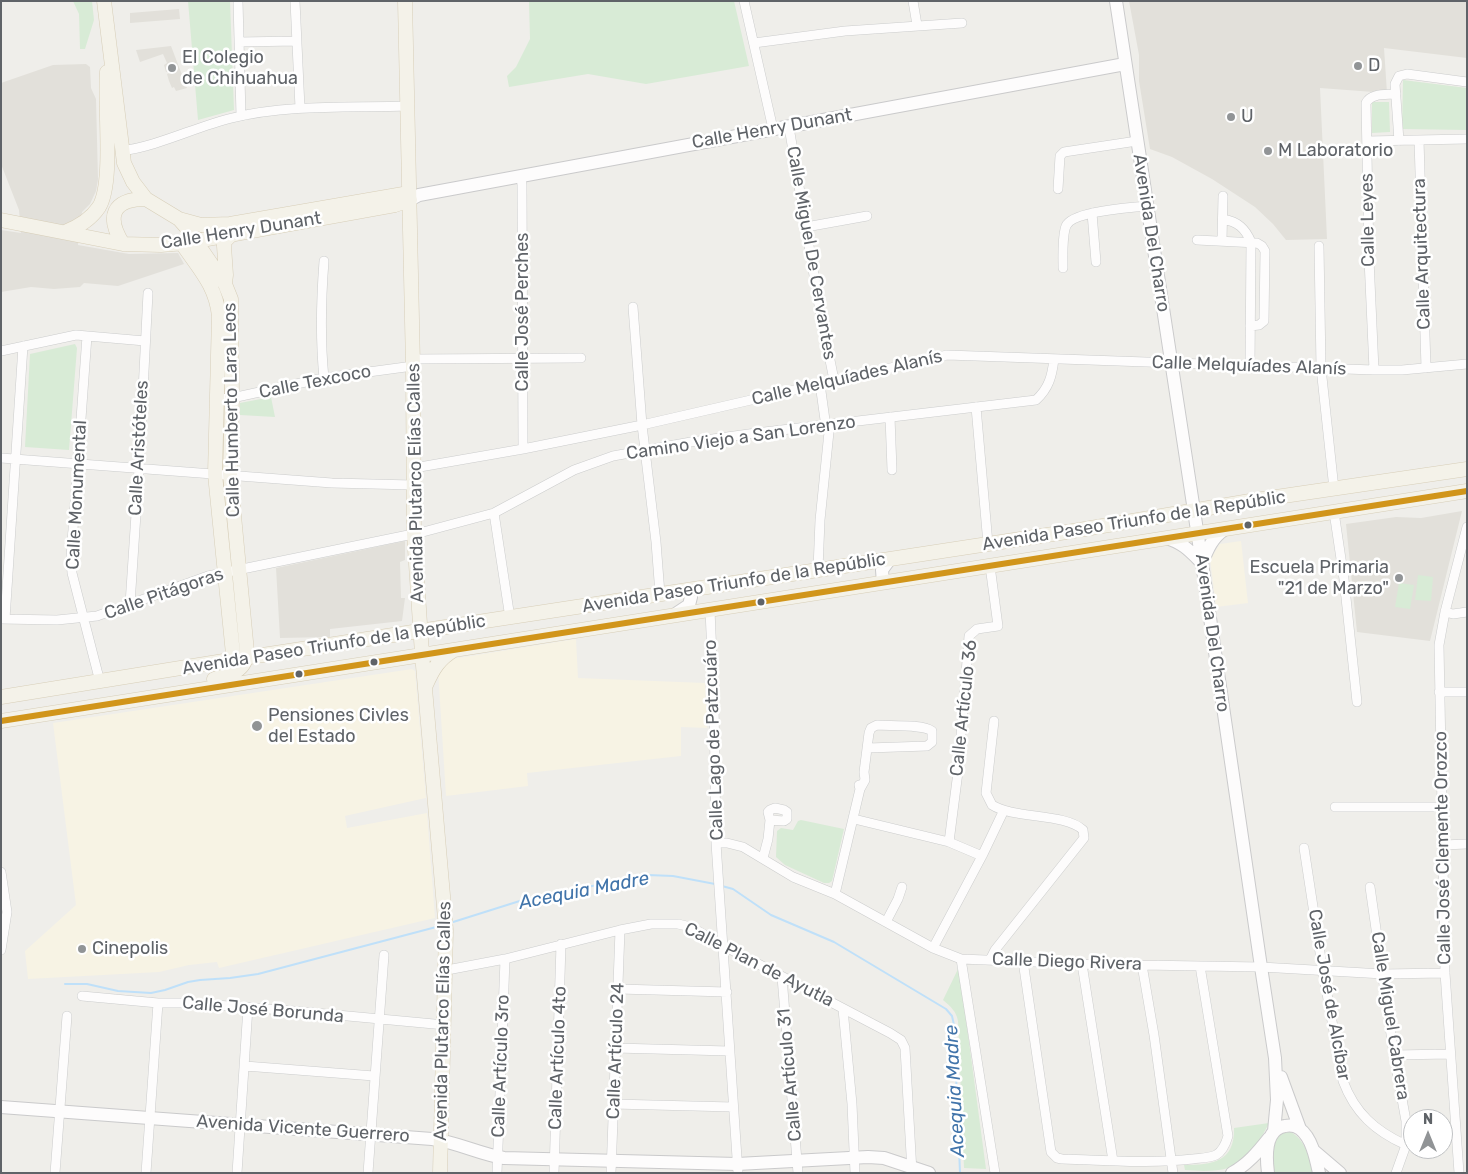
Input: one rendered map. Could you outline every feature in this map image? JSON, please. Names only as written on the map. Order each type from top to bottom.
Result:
[{"type":"main road","points":[[65,232],[77,227],[88,219],[99,207],[104,197],[106,178],[106,81],[110,53],[104,1]]},
{"type":"main road","name":"Avenida Plutarco Elías Calles","points":[[405,1],[413,196],[414,534],[420,632],[446,924],[440,1173]]},
{"type":"main road","name":"Calle Humberto Lara Leos","points":[[110,53],[118,100],[121,151],[128,172],[146,199],[179,219],[191,242],[225,284],[232,308],[230,474],[233,654],[230,660]]},
{"type":"main road","name":"Calle Henry Dunant","points":[[1,220],[123,244],[191,242],[395,205],[413,196]]},
{"type":"main road","name":"Calle Henry Dunant","points":[[179,219],[207,225],[230,224],[413,196]]},
{"type":"main road","points":[[123,244],[116,233],[114,225],[117,209],[128,200],[146,199]]},
{"type":"main road","points":[[225,284],[224,242],[231,235]]},
{"type":"main road","name":"Calle Humberto Lara Leos","points":[[191,242],[185,248],[210,285],[217,301],[219,316],[215,474],[247,658]]},
{"type":"main road","name":"Avenida Paseo Triunfo de la Repúblic","points":[[1,697],[1467,469]]},
{"type":"main road","points":[[1,721],[1467,491]]},
{"type":"main road","points":[[425,688],[432,670],[444,656],[456,649]]},
{"type":"main road","points":[[168,695],[174,688],[180,685],[212,679],[237,671],[243,666],[247,658]]},
{"type":"main road","points":[[211,664],[219,667],[221,670],[220,675],[212,679]]},
{"type":"main road","points":[[94,706],[94,698],[97,691],[126,685],[134,676]]},
{"type":"street","points":[[238,1],[242,116]]},
{"type":"street","points":[[295,1],[300,108]]},
{"type":"street","points":[[744,1],[774,129]]},
{"type":"street","points":[[913,1],[917,25]]},
{"type":"street","name":"Avenida Del Charro","points":[[1116,1],[1275,1058],[1277,1100],[1272,1133],[1267,1150],[1268,1173]]},
{"type":"street","points":[[754,43],[835,32],[962,23]]},
{"type":"street","points":[[239,42],[297,41]]},
{"type":"street","name":"Calle Henry Dunant","points":[[413,196],[1125,64]]},
{"type":"street","points":[[1399,141],[1396,80],[1399,76],[1407,74],[1467,82]]},
{"type":"street","name":"Calle Leyes","points":[[1374,370],[1369,259],[1366,103],[1374,96],[1396,94]]},
{"type":"street","points":[[121,151],[148,145],[242,116],[300,108],[408,106]]},
{"type":"street","name":"Calle Miguel De Cervantes","points":[[789,127],[834,380]]},
{"type":"street","points":[[1367,141],[1467,139]]},
{"type":"street","name":"Calle Arquitectura","points":[[1419,140],[1426,368]]},
{"type":"street","points":[[1058,189],[1060,156],[1064,152],[1137,141]]},
{"type":"street","name":"Calle José Perches","points":[[521,176],[523,449]]},
{"type":"street","points":[[1222,241],[1223,196]]},
{"type":"street","points":[[1063,268],[1065,227],[1067,223],[1079,216],[1092,213],[1146,206]]},
{"type":"street","points":[[1092,213],[1096,262]]},
{"type":"street","points":[[806,227],[867,216]]},
{"type":"street","points":[[1223,220],[1240,225],[1251,242],[1250,366]]},
{"type":"street","points":[[1198,240],[1258,243],[1265,251],[1265,316],[1261,324],[1250,326]]},
{"type":"street","points":[[1319,246],[1322,368],[1334,489]]},
{"type":"street","points":[[324,261],[321,319],[324,378]]},
{"type":"street","name":"Calle Aristóteles","points":[[130,604],[148,293]]},
{"type":"street","points":[[633,308],[642,426],[646,449],[660,594]]},
{"type":"street","points":[[1,350],[76,335],[145,341]]},
{"type":"street","name":"Calle Monumental","points":[[87,336],[71,557],[72,573],[100,682]]},
{"type":"street","points":[[3,619],[16,459],[22,346]]},
{"type":"street","name":"Calle Melquíades Alanís","points":[[414,468],[642,426],[947,355],[1374,370],[1467,364]]},
{"type":"street","name":"Calle Texcoco","points":[[217,398],[232,398],[324,378],[413,363],[581,358]]},
{"type":"street","name":"Camino Viejo a San Lorenzo","points":[[414,534],[494,513],[586,465],[613,456],[646,449],[826,424],[1036,400],[1047,388],[1054,359]]},
{"type":"street","points":[[818,569],[820,520],[829,432],[820,384]]},
{"type":"street","points":[[976,408],[988,544]]},
{"type":"street","points":[[890,417],[892,470]]},
{"type":"street","points":[[1,458],[332,483],[413,485]]},
{"type":"street","points":[[1334,512],[1344,579],[1357,702]]},
{"type":"street","points":[[494,513],[510,618]]},
{"type":"street","name":"Calle José Clemente Orozco","points":[[1459,1173],[1446,974],[1439,645],[1445,612],[1467,527]]},
{"type":"street","points":[[1166,538],[1187,547],[1202,563],[1211,542],[1225,529]]},
{"type":"street","name":"Calle Pitágoras","points":[[3,619],[36,621],[97,616],[208,576],[414,534]]},
{"type":"street","points":[[883,583],[882,570],[890,559]]},
{"type":"street","name":"Calle Artículo 36","points":[[949,842],[958,772],[969,636],[977,628],[998,626],[990,566]]},
{"type":"street","points":[[674,615],[689,605],[690,590]]},
{"type":"street","name":"Calle Lago de Patzcuáro","points":[[710,610],[714,673],[716,843],[724,946]]},
{"type":"street","points":[[1445,612],[1453,614],[1467,612]]},
{"type":"street","points":[[1439,692],[1467,692]]},
{"type":"street","points":[[990,960],[995,950],[1084,838],[1083,830],[1072,823],[1004,810],[992,805],[986,793],[994,721]]},
{"type":"street","points":[[835,894],[854,819],[860,789],[859,782],[864,772],[871,728],[877,725],[930,729],[932,732],[931,744],[928,746],[868,748]]},
{"type":"street","points":[[1335,807],[1441,807]]},
{"type":"street","points":[[934,948],[1004,810]]},
{"type":"street","points":[[854,819],[949,842],[982,856]]},
{"type":"street","points":[[763,858],[770,820]]},
{"type":"street","name":"Calle Diego Rivera","points":[[716,843],[743,847],[793,877],[835,894],[934,948],[961,959],[1261,968],[1383,974],[1446,974]]},
{"type":"street","points":[[1443,845],[1467,844]]},
{"type":"street","name":"Calle José de Alcíbar","points":[[1304,848],[1339,1066],[1349,1098],[1376,1128],[1390,1138],[1403,1144]]},
{"type":"street","points":[[1,872],[6,912],[1,950]]},
{"type":"street","points":[[886,922],[898,900],[902,887]]},
{"type":"street","name":"Calle Miguel Cabrera","points":[[1370,887],[1394,1055],[1404,1109]]},
{"type":"street","name":"Calle Plan de Ayutla","points":[[446,970],[651,924],[678,924],[690,927],[901,1040],[905,1048],[912,1170]]},
{"type":"street","name":"Calle Artículo 24","points":[[612,1167],[620,930]]},
{"type":"street","name":"Calle Artículo 4to","points":[[554,1173],[561,944]]},
{"type":"street","points":[[724,946],[729,1051],[738,1168]]},
{"type":"street","points":[[368,1173],[384,955]]},
{"type":"street","name":"Calle Artículo 3ro","points":[[497,1173],[505,958]]},
{"type":"street","points":[[961,959],[995,1173]]},
{"type":"street","points":[[1022,961],[1049,1147],[1053,1155],[1062,1159],[1113,1161],[1172,1162],[1209,1157],[1219,1152],[1226,1142],[1228,1136],[1200,966]]},
{"type":"street","points":[[1082,964],[1113,1161]]},
{"type":"street","points":[[1142,965],[1173,1173]]},
{"type":"street","name":"Calle Artículo 31","points":[[782,976],[798,1166]]},
{"type":"street","points":[[618,989],[727,992]]},
{"type":"street","name":"Calle José Borunda","points":[[82,996],[158,1003],[248,1007],[445,1025]]},
{"type":"street","points":[[146,1173],[158,1003]]},
{"type":"street","points":[[237,1173],[248,1007]]},
{"type":"street","points":[[843,1009],[855,1173]]},
{"type":"street","points":[[55,1173],[67,1016]]},
{"type":"street","points":[[615,1048],[729,1051]]},
{"type":"street","points":[[1394,1055],[1450,1054]]},
{"type":"street","name":"Avenida Del Charro","points":[[1275,1058],[1300,1129],[1312,1148]]},
{"type":"street","points":[[245,1066],[374,1076]]},
{"type":"street","points":[[613,1104],[733,1107]]},
{"type":"street","name":"Avenida Vicente Guerrero","points":[[1,1107],[441,1140],[497,1157],[554,1159],[612,1167],[738,1168],[798,1166],[854,1157],[884,1158],[912,1170],[929,1173]]},
{"type":"street","points":[[1232,1173],[1242,1168],[1254,1157],[1272,1133],[1279,1128],[1288,1126],[1300,1129]]},
{"type":"street","points":[[1312,1148],[1319,1173]]},
{"type":"street","points":[[1312,1148],[1340,1173]]},
{"type":"street","name":"Calle Miguel Cabrera","points":[[1396,1173],[1403,1153]]},
{"type":"shaded area","points":[[1129,1],[1467,1],[1467,58],[1384,48],[1387,93],[1320,88],[1327,239],[1286,240],[1255,207],[1212,179],[1172,157],[1150,149],[1139,81],[1139,55]]},
{"type":"shaded area","points":[[179,9],[180,19],[130,23],[130,13]]},
{"type":"shaded area","name":"El Colegio de Chihuahua","points":[[171,46],[187,88],[176,91],[174,87],[172,88],[169,81],[167,74],[170,73],[169,71],[166,72],[164,65],[167,63],[163,54],[140,62],[136,50]]},
{"type":"shaded area","points":[[86,64],[90,67],[91,88],[96,99],[98,179],[96,191],[90,204],[82,212],[78,245],[129,254],[178,253],[184,264],[118,286],[84,283],[80,287],[54,289],[31,287],[1,292],[1,230],[21,233],[19,210],[1,164],[1,83],[53,65]]},
{"type":"shaded area","name":"Escuela Primaria \"21 de Marzo\"","points":[[1462,511],[1430,641],[1357,632],[1346,524],[1396,517],[1421,518]]},
{"type":"shaded area","points":[[405,541],[405,560],[400,562],[401,598],[405,598],[402,621],[330,629],[330,637],[280,638],[276,568]]},
{"type":"shaded area","points":[[1241,541],[1248,603],[1216,607],[1210,559],[1220,544]]},
{"type":"shaded area","points":[[576,639],[578,678],[705,683],[707,728],[681,727],[681,756],[527,773],[528,786],[446,796],[438,670],[452,659]]},
{"type":"shaded area","points":[[412,669],[415,671],[426,798],[345,816],[347,828],[427,813],[435,918],[219,968],[217,962],[189,965],[159,972],[28,979],[25,951],[76,905],[53,723]]},
{"type":"green space","points":[[73,1],[92,1],[94,20],[85,49],[80,49],[79,14]]},
{"type":"green space","points":[[188,1],[230,1],[234,110],[198,120]]},
{"type":"green space","points":[[734,1],[749,66],[646,84],[588,74],[509,87],[507,76],[516,67],[530,39],[529,2]]},
{"type":"green space","points":[[1403,80],[1467,88],[1467,130],[1402,129]]},
{"type":"green space","points":[[1372,102],[1389,102],[1390,132],[1372,133]]},
{"type":"green space","points":[[75,344],[77,348],[69,450],[25,447],[30,354]]},
{"type":"green space","points":[[271,397],[275,417],[240,415],[240,403]]},
{"type":"green space","points":[[1418,575],[1433,577],[1431,601],[1415,600]]},
{"type":"green space","points":[[1399,583],[1414,585],[1410,609],[1395,607]]},
{"type":"green space","points":[[798,821],[844,829],[832,881],[829,883],[824,883],[785,865],[776,857],[777,831],[781,828],[793,830]]},
{"type":"green space","points":[[959,967],[986,1169],[964,1168],[958,1021],[953,1009],[943,1000]]},
{"type":"green space","points":[[1269,1123],[1253,1150],[1235,1165],[1218,1170],[1185,1170],[1184,1165],[1204,1164],[1226,1155],[1231,1148],[1234,1128]]},
{"type":"green space","points":[[1286,1130],[1297,1137],[1305,1147],[1313,1173],[1273,1173],[1275,1143],[1281,1133]]},
{"type":"waterway","name":"Acequia Madre","points":[[450,923],[526,899],[648,875],[673,876],[715,884]]},
{"type":"waterway","name":"Acequia Madre","points":[[722,886],[733,889],[771,915],[834,942],[946,1009],[952,1016],[954,1025],[960,1173]]},
{"type":"waterway","name":"Acequia Madre","points":[[65,984],[87,984],[118,991],[151,993],[188,982],[258,974],[440,926]]},
{"type":"transit line","points":[[1,721],[1467,491]]},
{"type":"place","name":"D","points":[[1358,66]]},
{"type":"place","name":"El Colegio de Chihuahua","points":[[172,68]]},
{"type":"place","name":"U","points":[[1231,117]]},
{"type":"place","name":"M Laboratorio","points":[[1268,151]]},
{"type":"place","name":"Escuela Primaria \"21 de Marzo\"","points":[[1399,578]]},
{"type":"place","name":"Pensiones Civles del Estado","points":[[257,726]]},
{"type":"place","name":"Cinepolis","points":[[82,949]]}]
